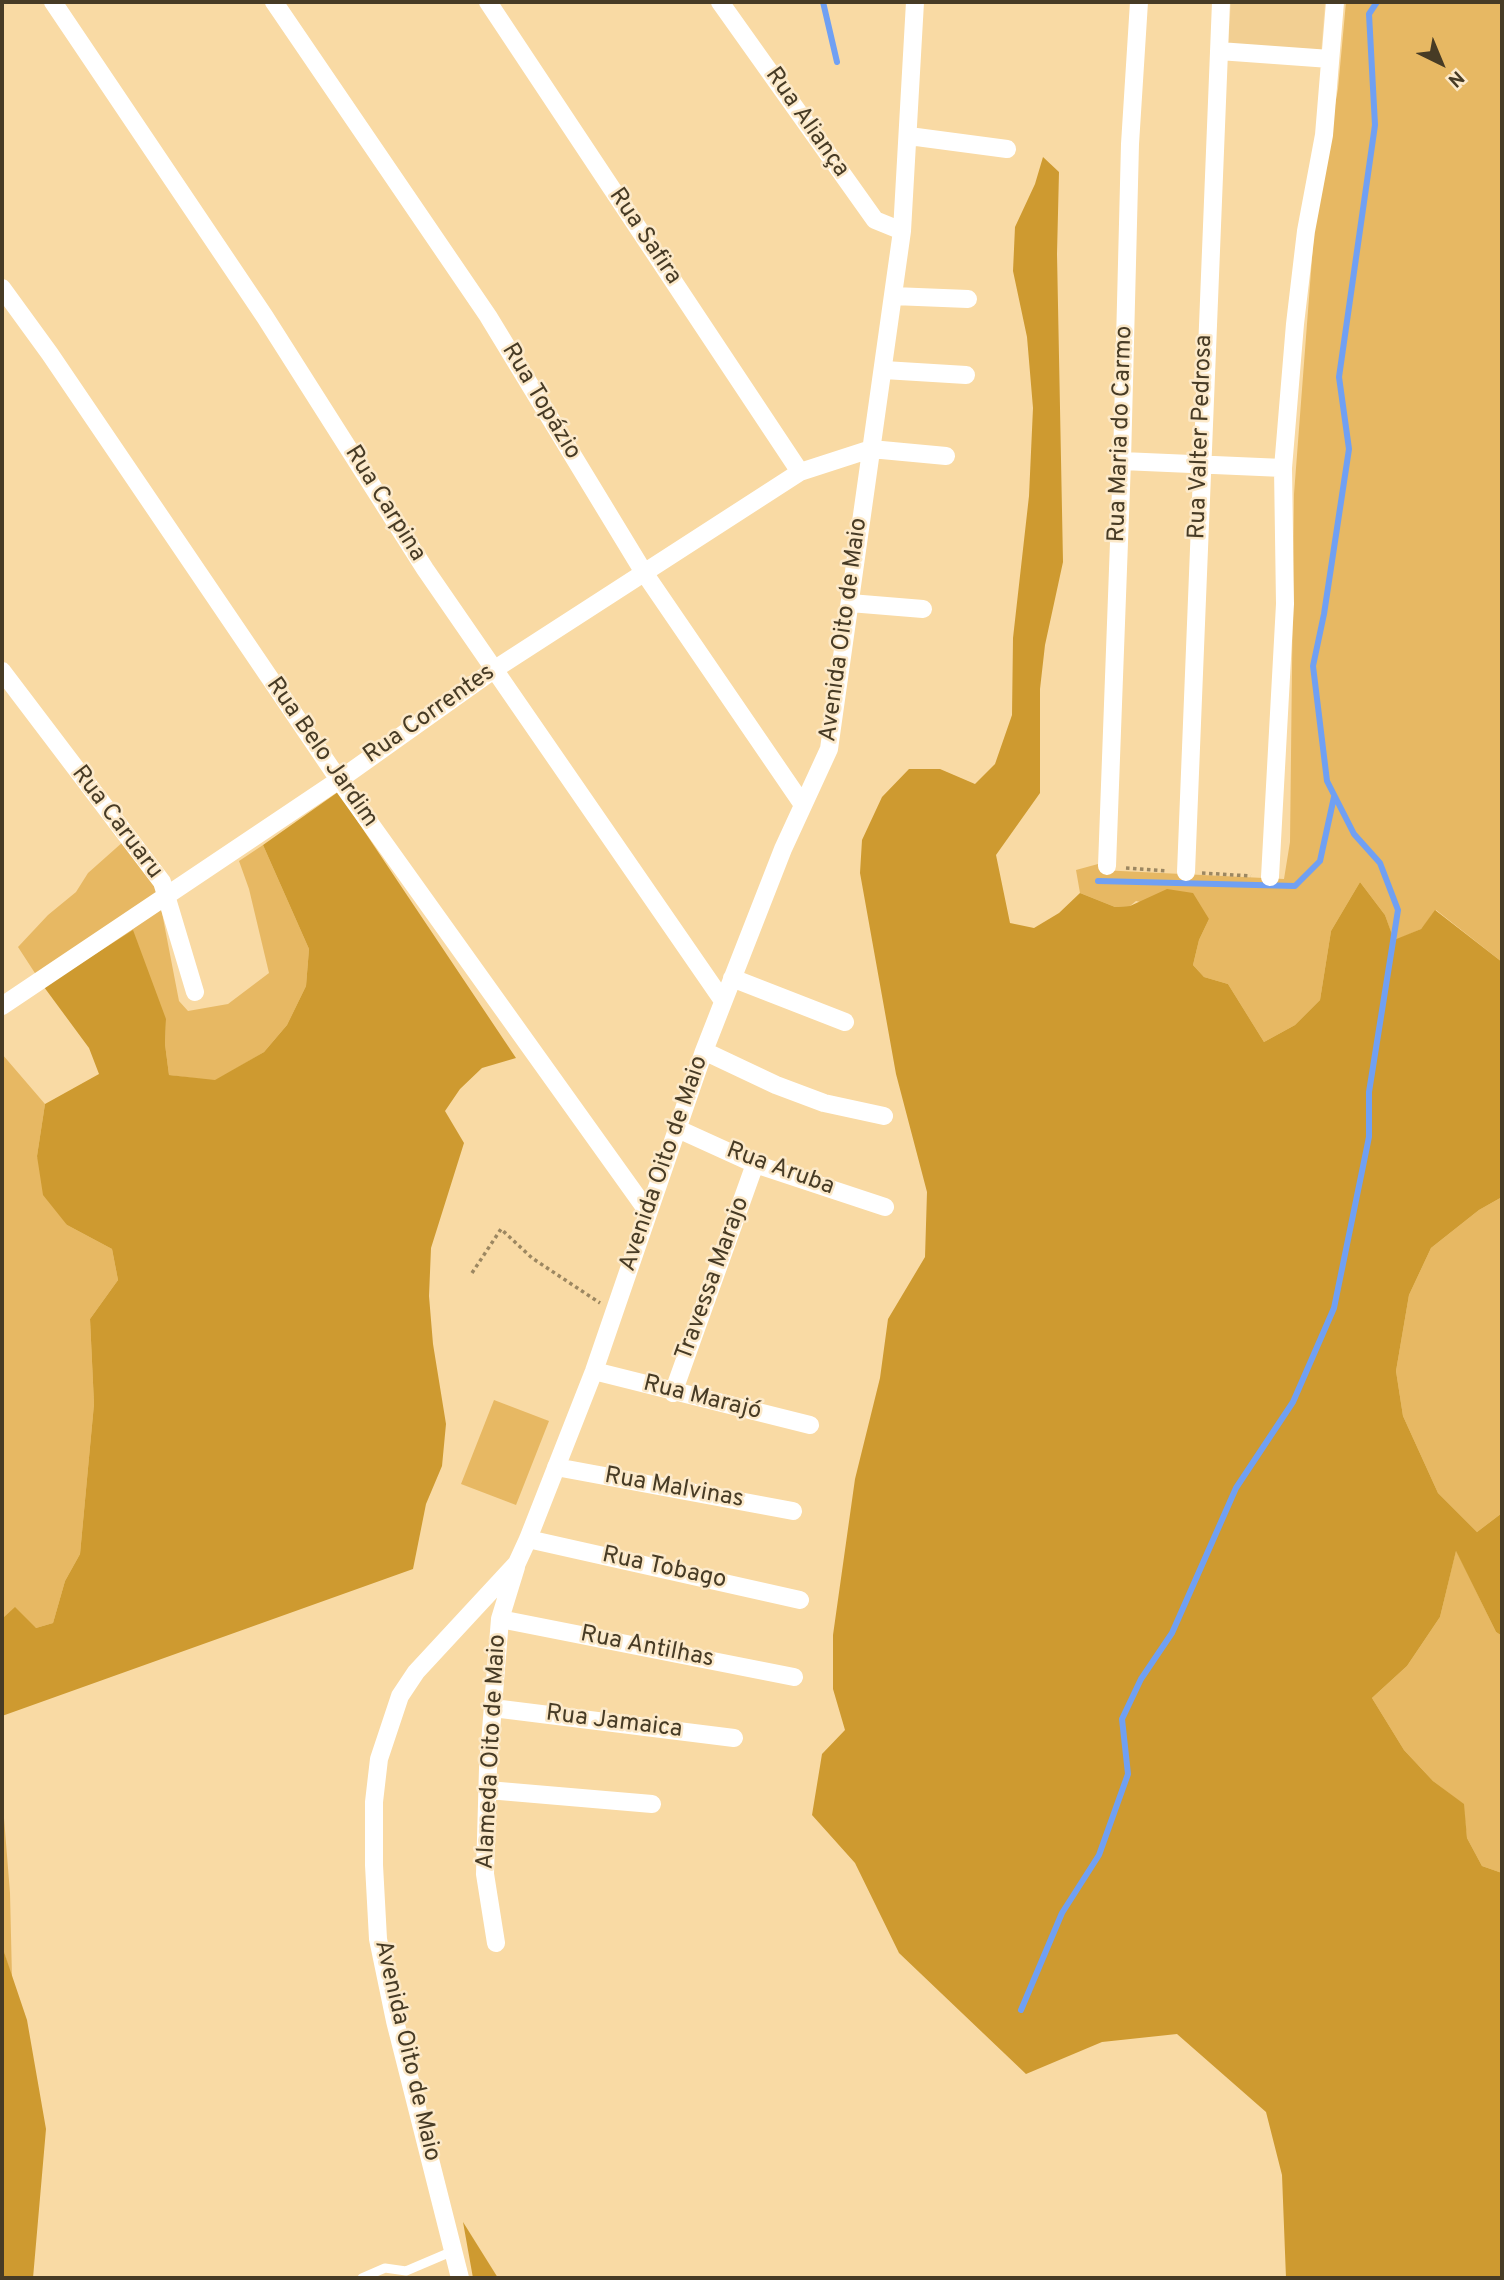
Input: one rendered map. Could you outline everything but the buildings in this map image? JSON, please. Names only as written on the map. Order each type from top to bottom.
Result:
[{"type":"street","name":"Rua Carpina","points":[[53,2],[265,317],[425,569],[723,1001]]},
{"type":"street","name":"Rua Topázio","points":[[274,2],[488,316],[643,572],[803,805]]},
{"type":"street","name":"Rua Safira","points":[[488,2],[800,472]]},
{"type":"street","name":"Rua Aliança","points":[[720,2],[875,220],[902,230]]},
{"type":"street","name":"Avenida Oito de Maio","points":[[460,2278],[395,2021],[378,1939],[373,1865],[374,1802],[379,1759],[400,1696],[441,1642],[517,1563],[528,1539],[594,1371],[704,1051],[832,738],[902,230],[915,2]]},
{"type":"street","name":"Rua Maria do Carmo","points":[[1107,866],[1130,144],[1139,2]]},
{"type":"street","name":"Rua Valter Pedrosa","points":[[1186,872],[1221,2]]},
{"type":"street","points":[[1270,877],[1285,604],[1283,468],[1294,324],[1306,231],[1324,135],[1335,2]]},
{"type":"street","points":[[1219,51],[1330,60]]},
{"type":"street","points":[[909,136],[1007,149]]},
{"type":"street","name":"Rua Belo Jardim","points":[[2,288],[50,354],[338,780],[648,1212]]},
{"type":"street","points":[[893,296],[968,299]]},
{"type":"street","points":[[884,370],[965,374]]},
{"type":"street","name":"Rua Correntes","points":[[2,1006],[338,780],[495,669],[643,572],[800,472],[871,449]]},
{"type":"street","points":[[871,449],[946,456]]},
{"type":"street","points":[[1122,461],[1283,468]]},
{"type":"street","points":[[850,603],[923,609]]},
{"type":"street","name":"Rua Caruaru","points":[[2,671],[162,883],[195,992]]},
{"type":"street","points":[[732,978],[845,1022]]},
{"type":"street","points":[[704,1051],[776,1085],[824,1103],[884,1116]]},
{"type":"street","name":"Rua Aruba","points":[[678,1129],[755,1164],[885,1207]]},
{"type":"street","name":"Travessa Marajo","points":[[673,1393],[755,1164]]},
{"type":"street","name":"Rua Marajó","points":[[594,1371],[673,1393],[810,1425]]},
{"type":"street","name":"Rua Malvinas","points":[[556,1467],[793,1511]]},
{"type":"street","name":"Rua Tobago","points":[[528,1539],[800,1600]]},
{"type":"street","name":"Alameda Oito de Maio","points":[[496,1943],[485,1874],[488,1790],[500,1619],[517,1563]]},
{"type":"street","name":"Rua Antilhas","points":[[500,1619],[794,1676]]},
{"type":"street","name":"Rua Jamaica","points":[[493,1707],[734,1738]]},
{"type":"street","points":[[488,1790],[652,1804]]},
{"type":"lane","points":[[362,2278],[385,2268],[406,2271],[453,2251]]},
{"type":"path","points":[[472,1273],[501,1229],[532,1258],[614,1311]]},
{"type":"shaded area","points":[[1231,2],[1325,2],[1321,53],[1228,46]]},
{"type":"shaded area","points":[[1346,2],[1502,2],[1502,962],[1436,910],[1421,929],[1394,941],[1385,915],[1360,882],[1331,931],[1320,1000],[1295,1025],[1264,1042],[1228,984],[1204,977],[1193,965],[1199,940],[1209,919],[1136,901],[1130,906],[1115,907],[1080,893],[1076,870],[1098,864],[1100,870],[1284,879],[1290,842],[1294,494],[1316,206],[1338,89]]},
{"type":"shaded area","points":[[1043,157],[1059,172],[1057,254],[1063,562],[1045,645],[1040,689],[1040,793],[996,855],[1010,923],[1034,928],[1059,913],[1080,893],[1115,907],[1130,906],[1167,889],[1193,893],[1209,919],[1199,940],[1193,965],[1204,977],[1228,984],[1264,1042],[1295,1025],[1320,1000],[1331,931],[1360,882],[1385,915],[1394,940],[1421,929],[1435,910],[1502,962],[1502,1197],[1479,1210],[1431,1248],[1409,1295],[1396,1371],[1403,1416],[1438,1493],[1477,1532],[1502,1513],[1502,1636],[1496,1632],[1456,1551],[1440,1617],[1407,1666],[1372,1698],[1404,1750],[1433,1781],[1464,1804],[1467,1838],[1482,1866],[1502,1873],[1502,2278],[1286,2278],[1282,2175],[1266,2112],[1177,2034],[1102,2042],[1026,2074],[899,1953],[855,1863],[812,1815],[822,1754],[845,1730],[833,1689],[833,1635],[855,1479],[880,1378],[888,1319],[925,1257],[927,1192],[896,1074],[860,873],[862,840],[882,797],[909,769],[940,769],[975,784],[995,764],[1012,715],[1013,638],[1029,496],[1033,408],[1027,337],[1013,271],[1015,227],[1035,184]]},
{"type":"shaded area","points":[[338,792],[516,1058],[482,1068],[460,1089],[445,1111],[464,1143],[431,1248],[429,1296],[433,1344],[446,1424],[442,1466],[426,1504],[413,1569],[2,1716],[2,1619],[15,1607],[36,1628],[53,1623],[65,1581],[80,1554],[94,1404],[90,1319],[118,1280],[112,1249],[67,1225],[43,1195],[37,1156],[45,1104],[99,1074],[89,1048],[44,987],[133,930],[166,1019],[165,1044],[169,1075],[215,1080],[264,1052],[287,1025],[306,986],[309,949],[263,845]]},
{"type":"shaded area","points":[[124,841],[157,887],[179,1001],[188,1011],[228,1004],[269,973],[249,889],[239,861],[263,845],[309,949],[306,986],[287,1025],[264,1052],[215,1081],[169,1075],[165,1044],[166,1019],[44,987],[18,947],[48,915],[76,892],[88,873]]},
{"type":"shaded area","points":[[2,1054],[45,1104],[37,1156],[67,1225],[112,1249],[118,1280],[90,1319],[94,1404],[80,1554],[65,1581],[53,1623],[36,1628],[2,1619]]},
{"type":"shaded area","points":[[1502,1197],[1502,1513],[1477,1532],[1438,1493],[1403,1416],[1396,1371],[1409,1295],[1431,1248],[1479,1210]]},
{"type":"shaded area","points":[[494,1400],[549,1421],[516,1505],[461,1484]]},
{"type":"shaded area","points":[[1456,1550],[1496,1632],[1502,1636],[1502,1873],[1482,1866],[1467,1838],[1463,1804],[1433,1781],[1404,1750],[1372,1698],[1407,1666],[1440,1617]]},
{"type":"shaded area","points":[[2,1793],[10,1893],[12,1978],[2,1946]]},
{"type":"shaded area","points":[[2,1946],[27,2020],[46,2129],[33,2278],[2,2278]]},
{"type":"shaded area","points":[[463,2222],[498,2278],[473,2278]]},
{"type":"waterway","points":[[823,2],[837,62]]},
{"type":"waterway","points":[[1021,2010],[1062,1913],[1099,1855],[1128,1774],[1122,1719],[1141,1679],[1172,1633],[1236,1488],[1293,1402],[1334,1308],[1369,1137],[1369,1092],[1398,910],[1380,863],[1354,834],[1327,781],[1313,666],[1324,614],[1349,449],[1339,377],[1375,125],[1369,14],[1377,2]]},
{"type":"waterway","points":[[1098,881],[1295,886],[1320,861],[1334,797]]}]
